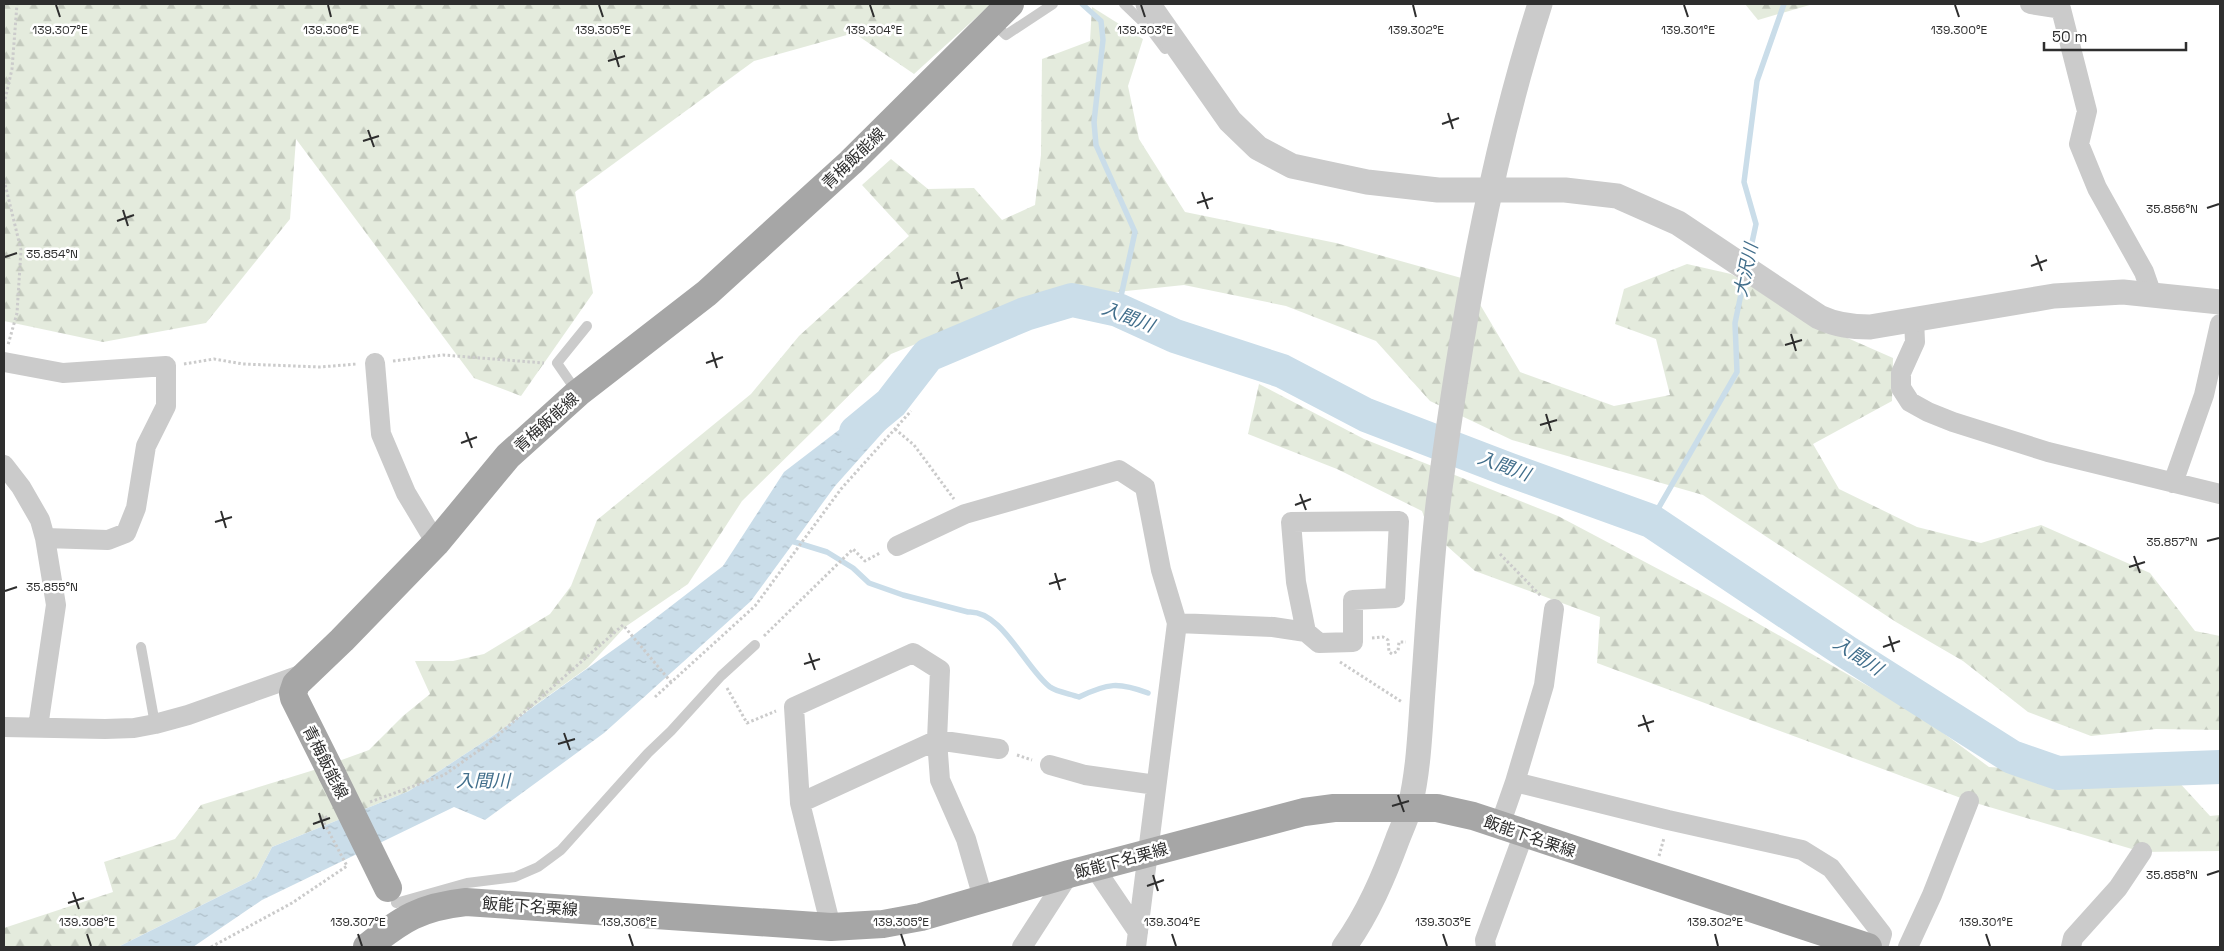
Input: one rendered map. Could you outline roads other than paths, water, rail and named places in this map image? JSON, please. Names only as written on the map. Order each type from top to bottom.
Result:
[{"type":"main road","name":"青梅飯能線","points":[[396,903],[292,693],[296,684],[342,640],[436,543],[508,456],[578,393],[707,293],[851,162],[1001,12]]},
{"type":"main road","name":"飯能下名栗線","points":[[367,947],[396,903],[430,908],[466,902],[832,927],[883,924],[921,917],[1149,852],[1304,812],[1334,808],[1437,808],[1512,829],[1654,878],[1868,947]]},
{"type":"street","points":[[1148,4],[1181,64],[1230,121],[1258,148],[1292,166],[1367,182],[1438,190],[1565,190],[1617,196],[1678,223],[1819,317],[1833,324],[1870,326],[2054,296],[2123,292],[2220,302]]},
{"type":"street","points":[[1344,947],[1369,906],[1385,872],[1410,808],[1418,750],[1434,538],[1449,421],[1468,302],[1491,191],[1540,4]]},
{"type":"street","points":[[2030,4],[2061,9],[2087,111],[2079,144],[2097,188],[2144,272],[2152,294]]},
{"type":"street","points":[[1914,319],[1914,342],[1901,373],[1901,388],[1910,402],[1953,422],[2048,452],[2220,494]]},
{"type":"street","points":[[2173,483],[2204,394],[2220,324]]},
{"type":"street","points":[[5,356],[63,373],[166,366],[166,406],[146,446],[136,508],[126,533],[108,540],[45,538]]},
{"type":"street","points":[[375,363],[381,434],[406,493],[436,543]]},
{"type":"street","points":[[4,465],[21,488],[40,520],[45,538],[56,605],[38,727]]},
{"type":"street","points":[[897,546],[965,514],[1119,470],[1145,488],[1161,570],[1178,623],[1137,940]]},
{"type":"street","points":[[1178,623],[1273,627],[1312,637],[1352,640],[1353,600],[1395,598],[1399,521],[1291,522],[1296,582],[1312,637]]},
{"type":"street","points":[[1486,947],[1485,940],[1512,829],[1515,782],[1544,685],[1554,609]]},
{"type":"street","points":[[832,927],[800,803],[794,707],[913,653],[940,670],[937,740],[940,780],[966,839],[983,898]]},
{"type":"street","points":[[4,727],[134,728],[188,715],[306,674]]},
{"type":"street","points":[[800,803],[937,740],[999,749]]},
{"type":"street","points":[[1050,765],[1085,775],[1156,786]]},
{"type":"street","points":[[1515,782],[1668,820],[1802,850],[1831,868],[1882,934],[1878,947]]},
{"type":"street","points":[[1908,947],[1932,895],[1969,801]]},
{"type":"street","points":[[2071,947],[2073,938],[2118,888],[2142,852]]},
{"type":"street","points":[[1022,947],[1082,871],[1137,940]]},
{"type":"lane","points":[[1001,12],[1006,34],[1053,4]]},
{"type":"lane","points":[[1124,4],[1150,29],[1181,64]]},
{"type":"lane","points":[[578,393],[557,363],[587,326]]},
{"type":"lane","points":[[396,903],[467,883],[515,877],[538,867],[561,850],[648,753],[671,731],[721,676],[755,645]]},
{"type":"lane","points":[[141,647],[156,724]]},
{"type":"water","name":"入間川","points":[[882,397],[901,412],[835,486],[751,601],[604,733],[485,820],[454,807],[262,900],[193,947],[118,947],[256,878],[272,847],[409,791],[491,737],[627,640],[723,566],[784,472]]},
{"type":"waterway","points":[[1082,4],[1101,21],[1103,40],[1094,122],[1096,145],[1135,232],[1118,310]]},
{"type":"waterway","name":"大沢川","points":[[1748,261],[1756,224],[1744,182],[1757,81],[1784,4]]},
{"type":"waterway","name":"大沢川","points":[[1651,521],[1737,372],[1735,323],[1745,275]]},
{"type":"waterway","name":"入間川","points":[[856,432],[891,403],[928,355],[1025,314],[1072,300],[1118,310],[1175,336],[1282,371],[1366,415],[1651,521],[1848,653],[2012,757],[2058,773],[2220,767]]},
{"type":"waterway","points":[[788,540],[827,552],[853,568],[869,583],[903,595],[980,614],[991,620],[1002,630],[1041,678],[1056,690],[1079,697],[1098,689],[1113,686],[1129,687],[1148,693]]}]
